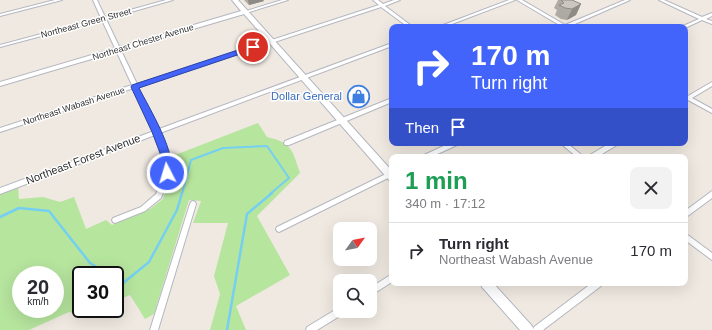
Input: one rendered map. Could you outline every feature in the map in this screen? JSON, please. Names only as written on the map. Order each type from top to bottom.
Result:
[{"type":"main road","points":[[235,0],[389,173]]},
{"type":"main road","name":"Northeast Chester Avenue","points":[[0,84],[245,12]]},
{"type":"main road","points":[[489,286],[528,330]]},
{"type":"street","points":[[0,15],[60,0]]},
{"type":"street","points":[[95,0],[134,87],[157,132],[165,153],[167,166],[161,193],[153,202],[143,209],[114,220]]},
{"type":"street","name":"Northeast Green Street","points":[[0,46],[171,0]]},
{"type":"street","name":"Northeast Chester Avenue","points":[[245,12],[286,0]]},
{"type":"street","points":[[375,0],[407,24]]},
{"type":"street","name":"Northeast Wabash Avenue","points":[[0,130],[398,0]]},
{"type":"street","points":[[448,24],[513,0]]},
{"type":"street","points":[[519,0],[560,24]]},
{"type":"street","points":[[572,24],[628,0]]},
{"type":"street","points":[[661,0],[712,24]]},
{"type":"street","points":[[688,26],[712,14]]},
{"type":"street","name":"Northeast Forest Avenue","points":[[0,191],[389,45]]},
{"type":"street","points":[[688,97],[712,84]]},
{"type":"street","points":[[688,99],[712,111]]},
{"type":"street","points":[[288,143],[389,101]]},
{"type":"street","points":[[432,154],[449,146]]},
{"type":"street","points":[[567,146],[577,154]]},
{"type":"street","points":[[597,154],[610,146]]},
{"type":"street","points":[[279,229],[389,176]]},
{"type":"street","points":[[688,213],[712,194]]},
{"type":"street","points":[[154,330],[193,204]]},
{"type":"street","points":[[688,238],[712,257]]},
{"type":"street","points":[[377,288],[389,280]]},
{"type":"street","points":[[538,330],[594,286]]},
{"type":"street","points":[[310,330],[333,315]]},
{"type":"green space","points":[[258,123],[267,137],[276,139],[287,145],[293,153],[300,173],[257,216],[290,275],[236,306],[246,330],[210,330],[220,294],[214,276],[228,223],[193,223],[201,201],[189,200],[154,314],[145,319],[130,295],[124,297],[124,266],[72,266],[72,313],[69,312],[64,314],[64,266],[12,266],[12,318],[56,318],[29,330],[0,330],[0,193],[18,186],[19,199],[43,197],[60,202],[74,197],[86,229],[106,220],[112,225],[150,209],[163,199],[172,164],[170,157]]},
{"type":"building","points":[[561,0],[572,0],[581,4],[572,9],[565,8],[559,5],[564,3]]},
{"type":"waterway","points":[[182,194],[191,160],[223,148],[267,146],[289,178],[270,194]]},
{"type":"waterway","points":[[124,282],[149,262],[177,210],[182,193]]},
{"type":"waterway","points":[[227,330],[247,214],[272,193]]},
{"type":"waterway","points":[[0,217],[19,208],[49,211],[90,263],[95,266]]},
{"type":"place","name":"Dollar General","points":[[358,96]]},
{"type":"route","points":[[167,173],[167,161],[157,132],[134,87],[253,47]]}]
